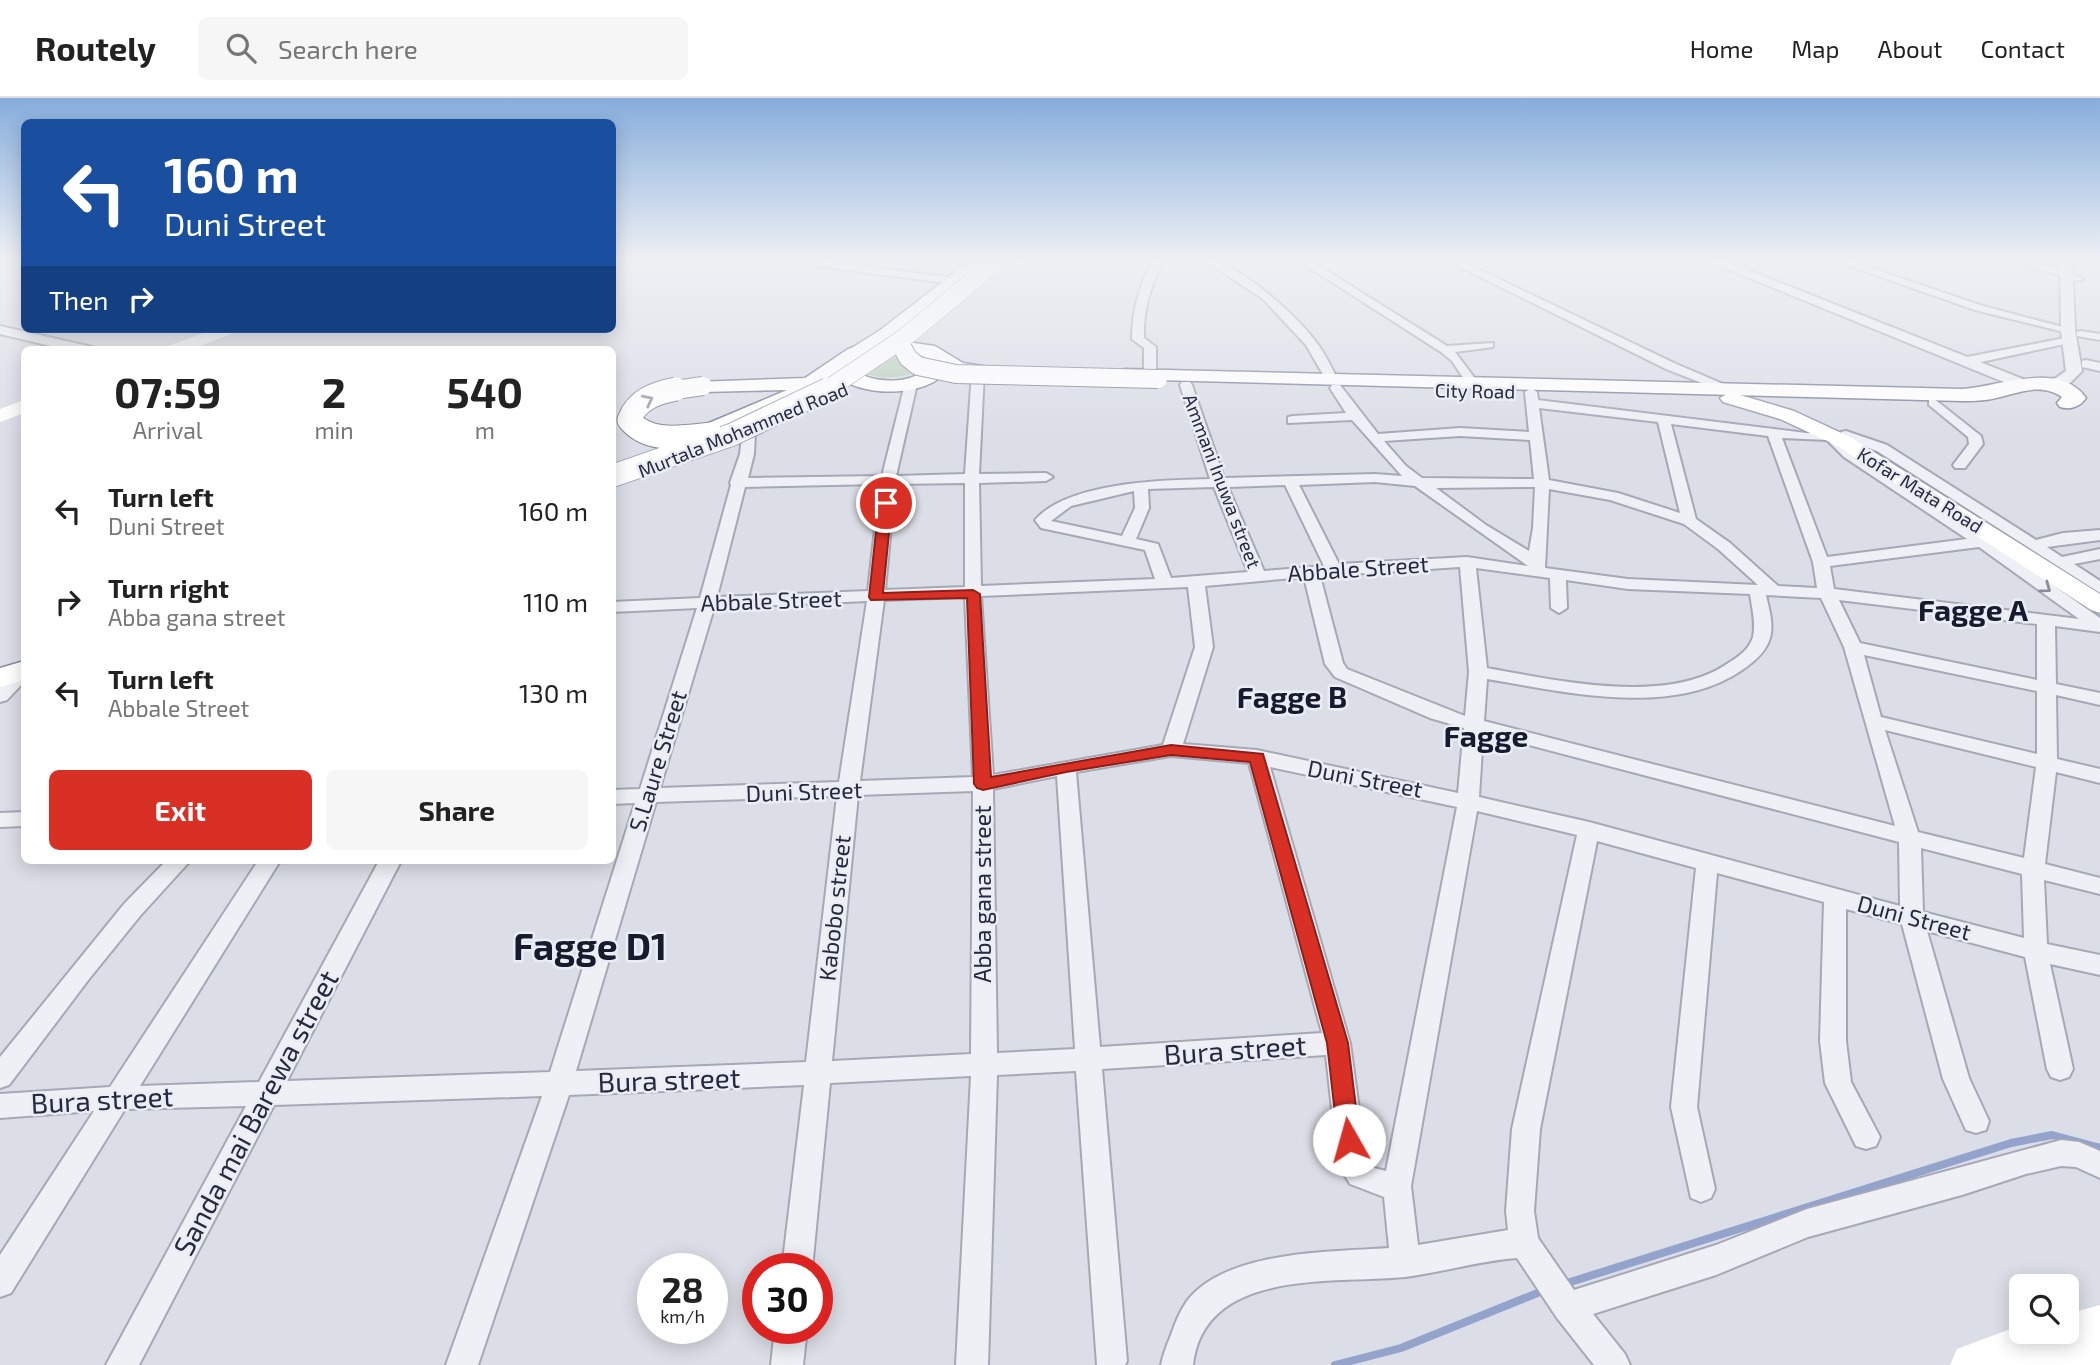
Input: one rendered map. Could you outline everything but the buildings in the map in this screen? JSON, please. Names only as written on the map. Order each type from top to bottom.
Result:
[{"type":"highway","points":[[900,342],[908,358],[918,366],[956,374],[1154,377]]},
{"type":"highway","name":"City Road","points":[[852,355],[892,345],[933,352],[978,377],[1473,384],[1730,394],[1784,399],[1933,402],[2071,398]]},
{"type":"highway","points":[[711,434],[659,436],[641,432],[629,420],[632,410],[644,400],[669,391],[703,386],[886,384],[919,381],[936,373],[941,367],[942,361],[933,352]]},
{"type":"highway","points":[[852,355],[841,368],[844,374],[886,384]]},
{"type":"highway","name":"Murtala Mohammed Road","points":[[616,467],[763,410],[812,384],[852,355]]},
{"type":"highway","name":"City Road","points":[[886,384],[978,377],[1154,377],[1184,381]]},
{"type":"highway","name":"Murtala Mohammed Road","points":[[616,480],[701,451],[843,388],[886,384]]},
{"type":"highway","name":"City Road","points":[[1334,384],[1532,398],[1730,394],[1962,395],[2000,391],[2020,385]]},
{"type":"highway","points":[[2020,385],[2018,388],[2026,395],[2071,398]]},
{"type":"highway","points":[[0,657],[21,652]]},
{"type":"highway","points":[[0,678],[21,672]]},
{"type":"main road","points":[[852,355],[886,335],[907,318]]},
{"type":"main road","points":[[616,467],[768,412],[833,379],[916,318]]},
{"type":"main road","points":[[616,475],[725,436],[810,399],[900,342],[928,318]]},
{"type":"main road","points":[[933,352],[914,340],[936,318]]},
{"type":"main road","points":[[185,346],[219,333]]},
{"type":"main road","points":[[199,346],[233,333]]},
{"type":"main road","name":"Kofar Mata Road","points":[[1730,394],[1844,438],[2100,594]]},
{"type":"main road","name":"Kofar Mata Road","points":[[1784,399],[2100,605]]},
{"type":"main road","points":[[1973,1365],[2015,1350],[2100,1328]]},
{"type":"main road","points":[[2064,1365],[2100,1356]]},
{"type":"street","points":[[1137,318],[1138,339],[1150,347],[1154,377]]},
{"type":"street","points":[[1287,318],[1311,343],[1355,415],[1401,470],[1536,565],[1541,528],[1542,483],[1532,398],[1806,437],[1844,438],[1882,448],[2100,588]]},
{"type":"street","points":[[1394,318],[1456,359],[1473,384]]},
{"type":"street","points":[[1571,318],[1730,394]]},
{"type":"street","points":[[1857,318],[2020,385]]},
{"type":"street","points":[[2014,318],[2073,335],[2100,337]]},
{"type":"street","points":[[2071,398],[2074,362],[2073,318]]},
{"type":"street","points":[[0,330],[70,346]]},
{"type":"street","points":[[1967,362],[2073,335]]},
{"type":"street","points":[[2071,398],[2091,368],[2073,335]]},
{"type":"street","points":[[1446,351],[1489,345]]},
{"type":"street","name":"Abba gana street","points":[[972,1365],[984,1066],[983,784],[973,594],[972,478],[978,377]]},
{"type":"street","name":"Ammani Inuwa street","points":[[1184,381],[1219,483],[1258,576]]},
{"type":"street","name":"Kabobo street","points":[[799,1253],[848,791],[876,597],[888,480],[886,384]]},
{"type":"street","points":[[1933,402],[1974,436],[1976,444],[1960,465]]},
{"type":"street","points":[[1293,420],[1355,415]]},
{"type":"street","points":[[1663,418],[1689,522]]},
{"type":"street","name":"S.Laure Street","points":[[463,1365],[559,1084],[707,604],[737,483],[747,454],[748,432]]},
{"type":"street","points":[[1374,438],[1460,432],[1536,436]]},
{"type":"street","points":[[1773,432],[1821,562],[1826,593],[1836,607],[1853,647],[1872,721],[1910,839],[1912,918],[1956,1079],[1976,1121]]},
{"type":"street","points":[[1844,438],[1836,444],[1982,542],[2100,627]]},
{"type":"street","points":[[737,483],[1046,477]]},
{"type":"street","points":[[1165,584],[1155,549],[1046,525],[1042,520],[1066,503],[1141,485],[1375,478],[1522,485],[1542,483],[1613,496],[1689,522],[1724,546],[1765,590],[1761,637],[1755,651],[1732,673],[1704,685],[1665,690],[1616,691],[1478,672]]},
{"type":"street","points":[[1290,481],[1334,570]]},
{"type":"street","points":[[1127,541],[1142,508],[1141,485]]},
{"type":"street","points":[[2035,545],[2063,538],[2100,535]]},
{"type":"street","points":[[1821,562],[1982,542]]},
{"type":"street","points":[[2061,562],[2100,554]]},
{"type":"street","points":[[1405,1262],[1397,1186],[1468,801],[1478,672],[1467,562]]},
{"type":"street","name":"Abbale Street","points":[[616,607],[1196,583],[1334,570],[1467,562],[1536,565],[1558,573],[1628,584],[1826,593],[2100,627]]},
{"type":"street","points":[[1311,572],[1334,664],[1340,673],[1437,714],[1910,839],[2100,886]]},
{"type":"street","points":[[1558,573],[1559,608]]},
{"type":"street","points":[[1171,750],[1204,647],[1196,583]]},
{"type":"street","points":[[2046,620],[2048,762],[2033,870],[2036,951],[2060,1069]]},
{"type":"street","points":[[1853,647],[2100,699]]},
{"type":"street","points":[[0,696],[21,674]]},
{"type":"street","points":[[1872,721],[2100,776]]},
{"type":"street","name":"Duni Street","points":[[616,797],[848,791],[983,784],[1171,750],[1257,757],[1468,801],[2036,951],[2100,965]]},
{"type":"street","points":[[1257,757],[1337,1043],[1352,1164],[1356,1173],[1364,1179],[1397,1186]]},
{"type":"street","points":[[1066,767],[1111,1361]]},
{"type":"street","points":[[0,820],[21,819]]},
{"type":"street","points":[[1589,831],[1526,1129],[1520,1210],[1524,1244],[1568,1307],[1614,1365]]},
{"type":"street","points":[[0,1077],[132,910],[176,864]]},
{"type":"street","points":[[0,1282],[268,864]]},
{"type":"street","name":"Sanda mai Barewa street","points":[[122,1365],[388,864]]},
{"type":"street","points":[[1701,1189],[1684,1107],[1707,864]]},
{"type":"street","points":[[1835,897],[1833,1041],[1838,1083],[1867,1137]]},
{"type":"street","name":"Bura street","points":[[0,1106],[116,1098],[817,1075],[1088,1061],[1337,1043]]},
{"type":"street","points":[[1568,1307],[1716,1260],[1807,1223],[1962,1182],[2026,1161],[2061,1153],[2079,1155],[2100,1166]]},
{"type":"street","points":[[1177,1361],[1201,1307],[1231,1286],[1281,1269],[1405,1262],[1496,1245],[1524,1244]]},
{"type":"street","points":[[787,1365],[789,1344]]},
{"type":"green space","points":[[898,351],[920,371],[892,378],[863,373]]},
{"type":"waterway","points":[[1564,1284],[2011,1143],[2052,1135],[2100,1148]]},
{"type":"waterway","points":[[1335,1365],[1401,1348],[1545,1290]]},
{"type":"district","name":"Fagge A","points":[[1973,611]]},
{"type":"district","name":"Fagge B","points":[[1292,698]]},
{"type":"district","name":"Fagge","points":[[1486,737]]},
{"type":"district","name":"Fagge D1","points":[[590,947]]},
{"type":"route","points":[[886,503],[876,597],[973,594],[983,784],[1171,750],[1257,757],[1337,1043],[1349,1140]]}]
